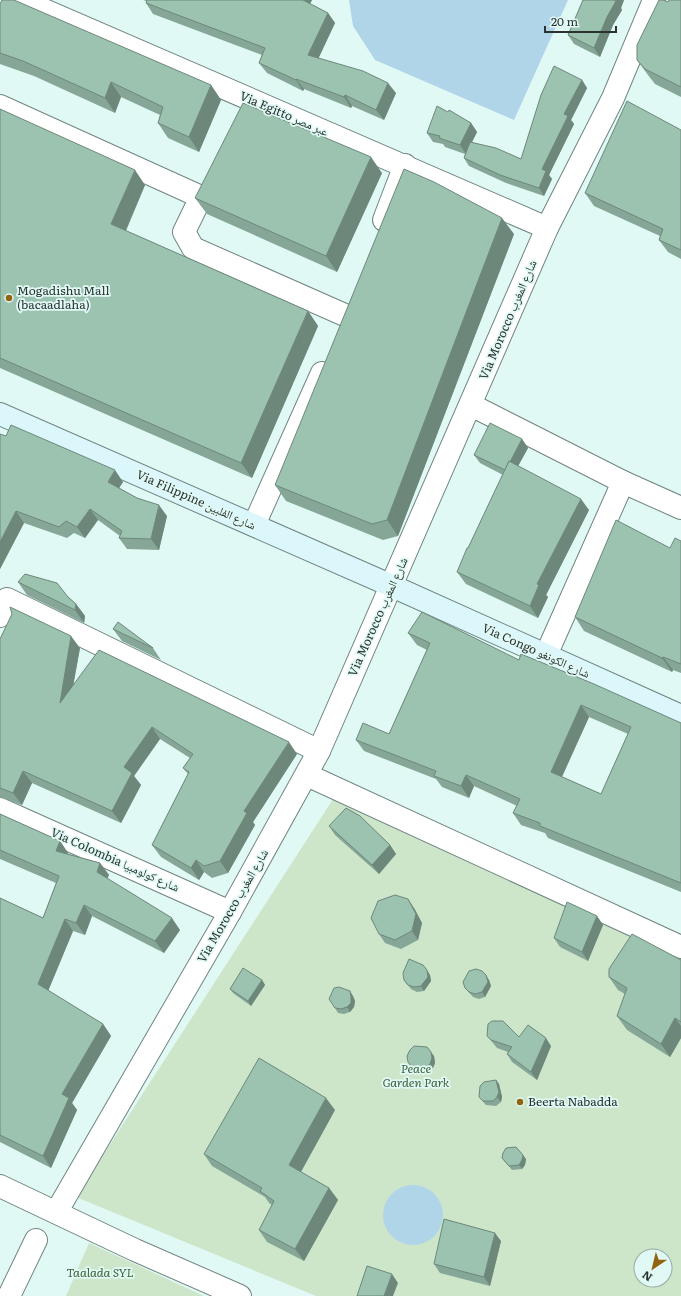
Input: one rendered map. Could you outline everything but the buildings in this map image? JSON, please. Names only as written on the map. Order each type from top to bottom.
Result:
[{"type":"main road","name":"Via Filippine شارع الفلبين","points":[[0,414],[392,586]]},
{"type":"main road","name":"Via Congo شارع الكونغو","points":[[392,586],[681,716]]},
{"type":"street","name":"Via Egitto عبر مصر","points":[[21,0],[405,165],[547,228]]},
{"type":"street","name":"Via Morocco شارع المغرب","points":[[57,1211],[230,912],[320,751],[472,405],[547,228],[613,98],[654,0]]},
{"type":"street","points":[[237,120],[247,98]]},
{"type":"street","points":[[0,106],[201,197]]},
{"type":"street","points":[[377,237],[405,165]]},
{"type":"street","points":[[211,176],[184,232],[193,248],[347,316]]},
{"type":"street","points":[[254,525],[347,316],[355,294]]},
{"type":"street","points":[[472,405],[623,482],[681,508]]},
{"type":"street","points":[[546,655],[623,482]]},
{"type":"street","points":[[0,616],[7,599],[320,751]]},
{"type":"street","points":[[307,775],[681,946]]},
{"type":"street","name":"Via Colombia شارع كولومبيا","points":[[0,809],[230,912]]},
{"type":"street","points":[[0,1186],[57,1211],[135,1250],[240,1296]]},
{"type":"street","points":[[9,1296],[36,1240]]},
{"type":"green space","name":"Peace Garden Park","points":[[335,796],[681,956],[681,1296],[316,1296],[76,1197]]},
{"type":"green space","name":"Taalada SYL","points":[[89,1243],[204,1296],[66,1296]]},
{"type":"water","points":[[349,0],[568,0],[514,120],[375,60],[353,26]]},
{"type":"water","points":[[413,1185],[429,1190],[434,1194],[438,1199],[443,1215],[438,1231],[434,1236],[429,1240],[413,1245],[397,1240],[392,1236],[388,1231],[383,1215],[388,1199],[392,1194],[397,1190]]},
{"type":"place","name":"Mogadishu Mall (bacaadlaha)","points":[[9,298]]},
{"type":"place","name":"Beerta Nabadda","points":[[520,1102]]}]
